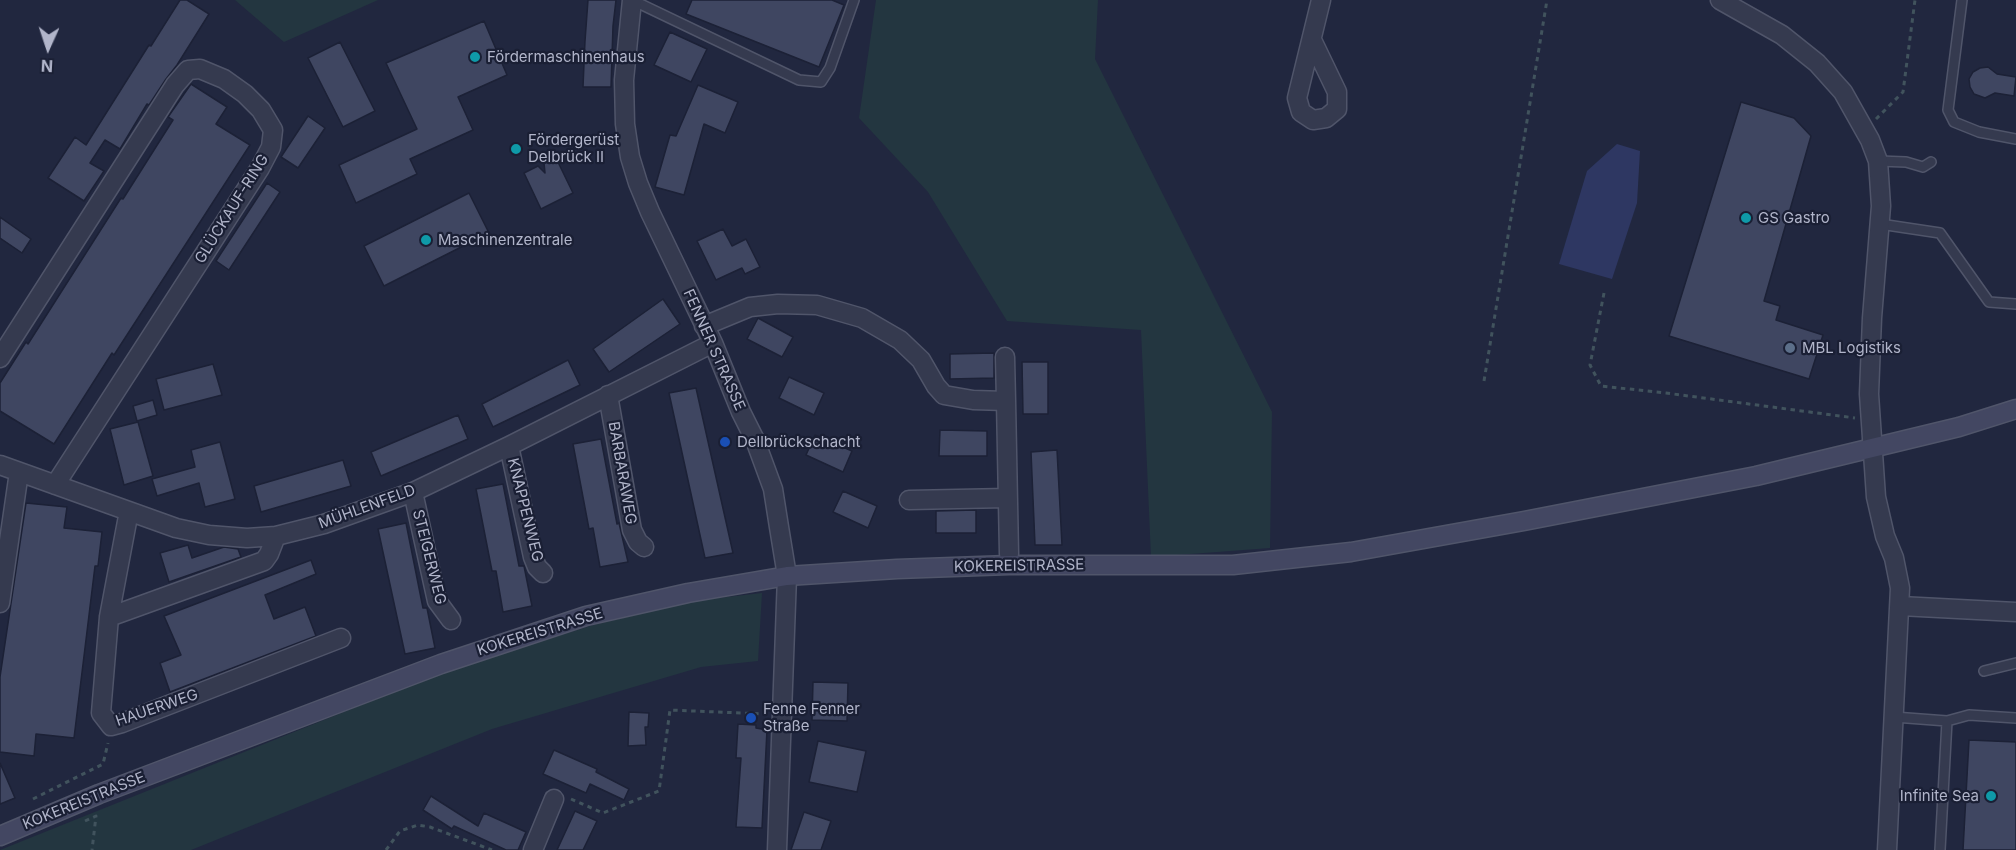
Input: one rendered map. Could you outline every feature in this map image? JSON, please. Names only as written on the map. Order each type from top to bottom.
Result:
[{"type":"main road","name":"KOKEREISTRASSE","points":[[0,836],[99,794],[441,664],[575,620],[688,593],[787,576],[909,568],[1233,565],[1351,552],[1756,476],[1959,427],[2016,409]]},
{"type":"street","name":"FENNER STRASSE","points":[[632,0],[624,80],[625,124],[630,157],[650,212],[713,343],[755,440],[773,489],[787,576],[777,850]]},
{"type":"street","points":[[1312,40],[1321,0]]},
{"type":"street","points":[[1720,0],[1782,35],[1817,63],[1843,92],[1865,131],[1878,161],[1881,206],[1872,318],[1869,394],[1876,497],[1894,558],[1900,588],[1887,850]]},
{"type":"street","name":"GLÜCKAUF-RING","points":[[0,358],[175,85],[188,70],[200,69],[245,94],[261,110],[273,130],[271,147],[260,168],[55,485]]},
{"type":"street","points":[[704,326],[750,307],[778,304],[817,305],[862,318],[900,340],[921,360],[944,395],[972,400],[1006,401]]},
{"type":"street","name":"MÜHLENFELD","points":[[0,465],[177,528],[209,535],[247,538],[276,536],[324,525],[413,492],[713,343]]},
{"type":"street","points":[[1005,357],[1008,554]]},
{"type":"street","name":"BARBARAWEG","points":[[608,395],[632,530],[638,542],[644,547]]},
{"type":"street","name":"KNAPPENWEG","points":[[509,446],[533,557],[537,567],[543,573]]},
{"type":"street","points":[[0,603],[19,472]]},
{"type":"street","name":"STEIGERWEG","points":[[413,492],[437,601],[451,620]]},
{"type":"street","points":[[909,500],[1007,498]]},
{"type":"street","name":"HAUERWEG","points":[[129,512],[109,617],[101,713],[111,726],[341,638]]},
{"type":"street","points":[[109,617],[264,561],[276,536]]},
{"type":"street","points":[[1900,606],[2016,612]]},
{"type":"street","points":[[533,850],[554,799]]},
{"type":"lane","points":[[632,0],[799,80],[821,82],[830,68],[854,0]]},
{"type":"lane","points":[[1962,0],[1948,110],[1954,122],[1978,132],[2016,139]]},
{"type":"lane","points":[[1878,161],[1906,162],[1923,167],[1931,162]]},
{"type":"lane","points":[[1880,224],[1941,233],[1989,302],[2016,304]]},
{"type":"lane","points":[[1984,671],[2016,663]]},
{"type":"lane","points":[[1894,717],[1947,721],[1969,715],[2016,718]]},
{"type":"lane","points":[[1940,850],[1947,721]]},
{"type":"path","points":[[1484,381],[1547,0]]},
{"type":"path","points":[[1865,131],[1903,92],[1915,0]]},
{"type":"path","points":[[1604,293],[1590,365],[1601,386],[1871,421]]},
{"type":"path","points":[[554,799],[562,795],[603,813],[659,791],[670,710],[783,714]]},
{"type":"path","points":[[33,799],[103,764],[111,726]]},
{"type":"path","points":[[92,850],[96,816]]},
{"type":"path","points":[[386,850],[400,831],[418,825],[430,827],[492,850]]},
{"type":"shaded area","points":[[235,0],[378,0],[284,42]]},
{"type":"shaded area","points":[[876,0],[1098,0],[1095,59],[1272,412],[1270,548],[1151,557],[1141,330],[1007,321],[928,192],[859,118]]},
{"type":"shaded area","points":[[762,593],[758,661],[701,667],[492,729],[191,850],[0,850],[446,671],[590,626],[692,601]]},
{"type":"water","points":[[1617,144],[1640,151],[1637,203],[1612,279],[1559,264],[1587,171]]},
{"type":"building","points":[[180,0],[187,0],[209,14],[177,65],[149,105],[147,104],[120,149],[105,140],[90,163],[104,171],[84,201],[48,178],[75,137],[86,145]]},
{"type":"building","points":[[588,0],[616,0],[611,87],[583,87]]},
{"type":"building","points":[[692,0],[832,0],[844,5],[819,67],[686,14]]},
{"type":"building","points":[[484,21],[507,75],[458,97],[473,130],[410,159],[417,174],[356,203],[339,165],[417,129],[386,63]]},
{"type":"building","points":[[670,32],[707,49],[691,82],[654,65]]},
{"type":"building","points":[[340,42],[375,111],[343,127],[308,58]]},
{"type":"building","points":[[1988,67],[1997,74],[2016,77],[2014,96],[1995,93],[1985,98],[1974,94],[1969,79],[1973,72]]},
{"type":"building","points":[[191,84],[227,107],[216,124],[250,145],[54,444],[0,411],[0,383],[26,342],[28,344],[121,198],[123,199],[173,120],[168,117]]},
{"type":"building","points":[[698,85],[738,102],[725,133],[704,124],[684,195],[655,187],[670,135],[676,136]]},
{"type":"building","name":"GS Gastro","points":[[1741,102],[1794,118],[1811,136],[1764,301],[1780,306],[1776,320],[1823,335],[1809,379],[1669,336]]},
{"type":"building","points":[[308,116],[325,128],[298,168],[281,157]]},
{"type":"building","points":[[556,158],[573,193],[541,209],[524,173],[538,166],[545,173],[544,163]]},
{"type":"building","points":[[267,183],[280,192],[229,270],[216,261]]},
{"type":"building","name":"Maschinenzentrale","points":[[469,193],[489,233],[384,286],[364,246]]},
{"type":"building","points":[[0,217],[31,239],[22,253],[0,238]]},
{"type":"building","points":[[723,229],[732,246],[746,239],[760,267],[745,274],[742,268],[716,280],[697,241]]},
{"type":"building","points":[[663,299],[680,324],[609,372],[593,349]]},
{"type":"building","points":[[758,318],[793,337],[782,357],[747,339]]},
{"type":"building","points":[[994,353],[994,378],[950,379],[950,354]]},
{"type":"building","points":[[568,360],[580,385],[493,427],[482,404]]},
{"type":"building","points":[[1022,362],[1048,362],[1048,414],[1023,414]]},
{"type":"building","points":[[213,364],[222,395],[164,410],[156,379]]},
{"type":"building","points":[[789,377],[824,393],[814,415],[779,398]]},
{"type":"building","points":[[696,388],[733,553],[705,558],[669,393]]},
{"type":"building","points":[[153,400],[157,415],[137,421],[133,406]]},
{"type":"building","points":[[458,415],[468,439],[381,476],[371,452]]},
{"type":"building","points":[[138,422],[153,476],[124,485],[110,429]]},
{"type":"building","points":[[940,430],[987,431],[987,456],[939,456]]},
{"type":"building","points":[[815,435],[852,451],[843,472],[806,455]]},
{"type":"building","points":[[601,439],[617,524],[619,523],[628,562],[600,567],[593,528],[589,529],[573,444]]},
{"type":"building","points":[[220,442],[235,499],[205,507],[199,483],[157,496],[152,479],[195,467],[191,450]]},
{"type":"building","points":[[1057,450],[1062,545],[1035,545],[1031,452]]},
{"type":"building","points":[[343,460],[351,486],[261,512],[254,486]]},
{"type":"building","points":[[503,484],[519,566],[524,566],[532,606],[503,612],[496,571],[492,571],[476,489]]},
{"type":"building","points":[[843,491],[877,506],[868,528],[833,512]]},
{"type":"building","points":[[26,503],[67,507],[64,528],[102,532],[98,566],[95,566],[74,738],[36,734],[34,756],[0,752],[0,677]]},
{"type":"building","points":[[976,510],[976,533],[936,533],[936,511]]},
{"type":"building","points":[[406,523],[423,608],[427,608],[435,648],[405,654],[378,529]]},
{"type":"building","points":[[188,545],[192,558],[224,547],[238,549],[241,557],[169,582],[160,553]]},
{"type":"building","points":[[311,560],[316,574],[265,595],[274,619],[305,607],[316,636],[170,692],[160,663],[181,655],[164,616]]},
{"type":"building","points":[[813,682],[848,683],[847,721],[812,720]]},
{"type":"building","points":[[629,712],[649,713],[648,727],[645,727],[646,745],[628,746]]},
{"type":"building","points":[[738,724],[756,725],[756,728],[767,730],[762,828],[736,827],[741,758],[736,758]]},
{"type":"building","name":"Infinite Sea","points":[[1969,740],[2016,742],[2016,850],[1963,850]]},
{"type":"building","points":[[818,741],[866,751],[857,792],[809,782]]},
{"type":"building","points":[[554,750],[597,769],[596,772],[629,789],[624,800],[590,784],[586,793],[543,774]]},
{"type":"building","points":[[0,763],[15,798],[0,804]]},
{"type":"building","points":[[431,796],[478,826],[484,813],[526,832],[518,850],[506,850],[454,826],[452,829],[423,810]]},
{"type":"building","points":[[575,811],[597,821],[583,850],[557,850]]},
{"type":"building","points":[[804,812],[831,821],[821,850],[791,850]]},
{"type":"place","name":"Fördermaschinenhaus","points":[[475,57]]},
{"type":"place","name":"Fördergerüst Delbrück II","points":[[516,149]]},
{"type":"place","name":"GS Gastro","points":[[1746,218]]},
{"type":"place","name":"Maschinenzentrale","points":[[426,240]]},
{"type":"place","name":"MBL Logistiks","points":[[1790,348]]},
{"type":"place","name":"Dellbrückschacht","points":[[725,442]]},
{"type":"place","name":"Fenne Fenner Straße","points":[[751,718]]},
{"type":"place","name":"Infinite Sea","points":[[1991,796]]}]
